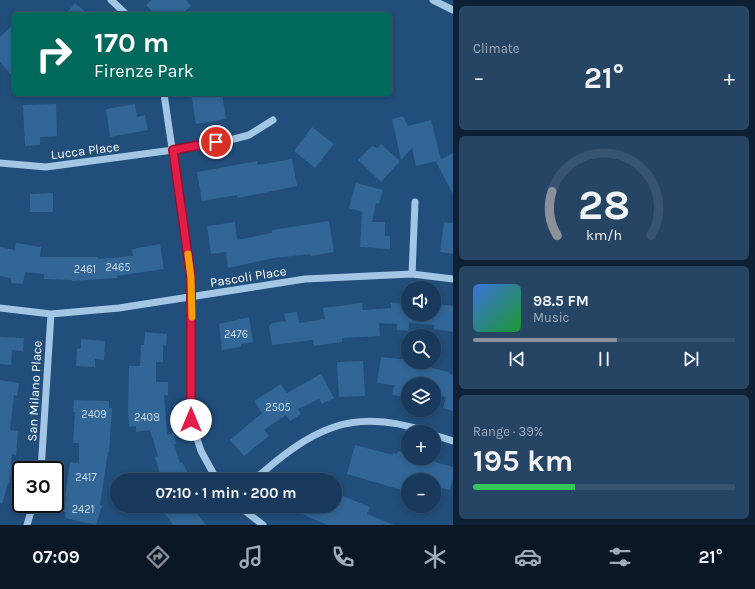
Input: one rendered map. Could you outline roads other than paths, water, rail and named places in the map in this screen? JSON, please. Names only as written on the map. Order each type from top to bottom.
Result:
[{"type":"street","points":[[112,0],[124,12]]},
{"type":"street","points":[[433,0],[453,10]]},
{"type":"street","points":[[164,96],[191,278],[191,420],[201,450],[213,473]]},
{"type":"street","name":"Lucca Place","points":[[0,163],[46,167],[173,150],[230,140],[249,135],[273,120]]},
{"type":"street","points":[[412,274],[415,202]]},
{"type":"street","name":"Pascoli Place","points":[[0,308],[51,314],[119,308],[305,280],[412,274],[453,279]]},
{"type":"street","name":"San Milano Place","points":[[42,461],[51,314]]},
{"type":"street","points":[[263,473],[302,441],[339,425],[374,420],[404,425]]},
{"type":"street","points":[[441,437],[453,441]]},
{"type":"street","points":[[27,525],[31,513]]},
{"type":"street","points":[[248,513],[263,525]]}]
